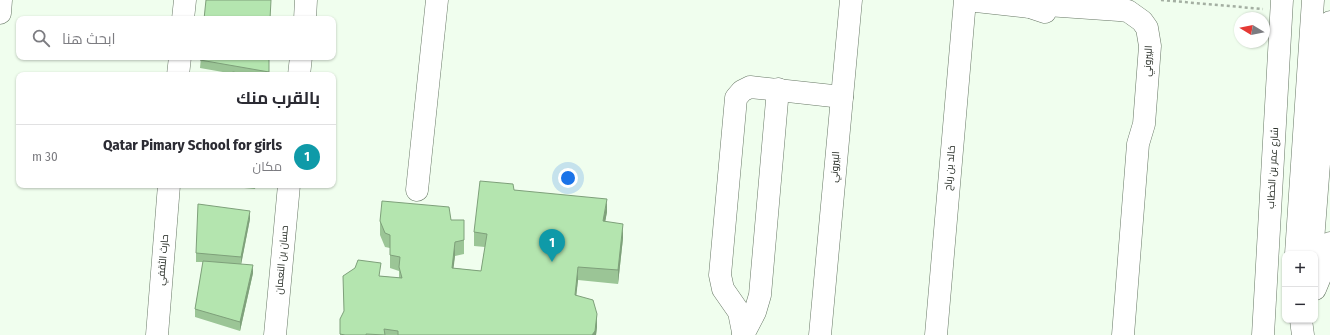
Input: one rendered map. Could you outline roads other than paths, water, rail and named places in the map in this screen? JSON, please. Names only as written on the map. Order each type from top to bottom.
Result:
[{"type":"street","points":[[0,13],[1,0]]},
{"type":"street","points":[[183,16],[185,0]]},
{"type":"street","points":[[305,16],[306,0]]},
{"type":"street","points":[[417,190],[437,0]]},
{"type":"street","name":"البيروني","points":[[820,335],[851,0]]},
{"type":"street","name":"البيروني","points":[[966,0],[1030,7],[1047,5],[1128,11],[1142,21],[1147,28],[1150,46],[1144,124],[1138,144],[1122,335]]},
{"type":"street","name":"خالد بن رباح","points":[[936,335],[966,0]]},
{"type":"street","points":[[1296,251],[1313,0]]},
{"type":"street","name":"شارع عمر بن الخطاب","points":[[1263,335],[1276,123],[1272,103],[1276,3]]},
{"type":"street","points":[[1312,251],[1330,22]]},
{"type":"street","points":[[178,72],[180,60]]},
{"type":"street","points":[[299,72],[301,60]]},
{"type":"street","points":[[743,334],[739,312],[723,289],[720,275],[734,106],[736,98],[742,91],[750,88],[778,89],[842,97]]},
{"type":"street","points":[[743,334],[755,312],[760,296],[778,89]]},
{"type":"street","name":"حارث الثقفي","points":[[157,335],[169,188]]},
{"type":"street","name":"حسان بن النعمان","points":[[275,335],[289,188]]},
{"type":"street","points":[[1316,287],[1325,265],[1330,243]]},
{"type":"street","points":[[1302,323],[1304,335]]},
{"type":"street","points":[[1304,335],[1305,323]]},
{"type":"place","name":"Qatar Pimary School for girls","points":[[552,262]]}]
